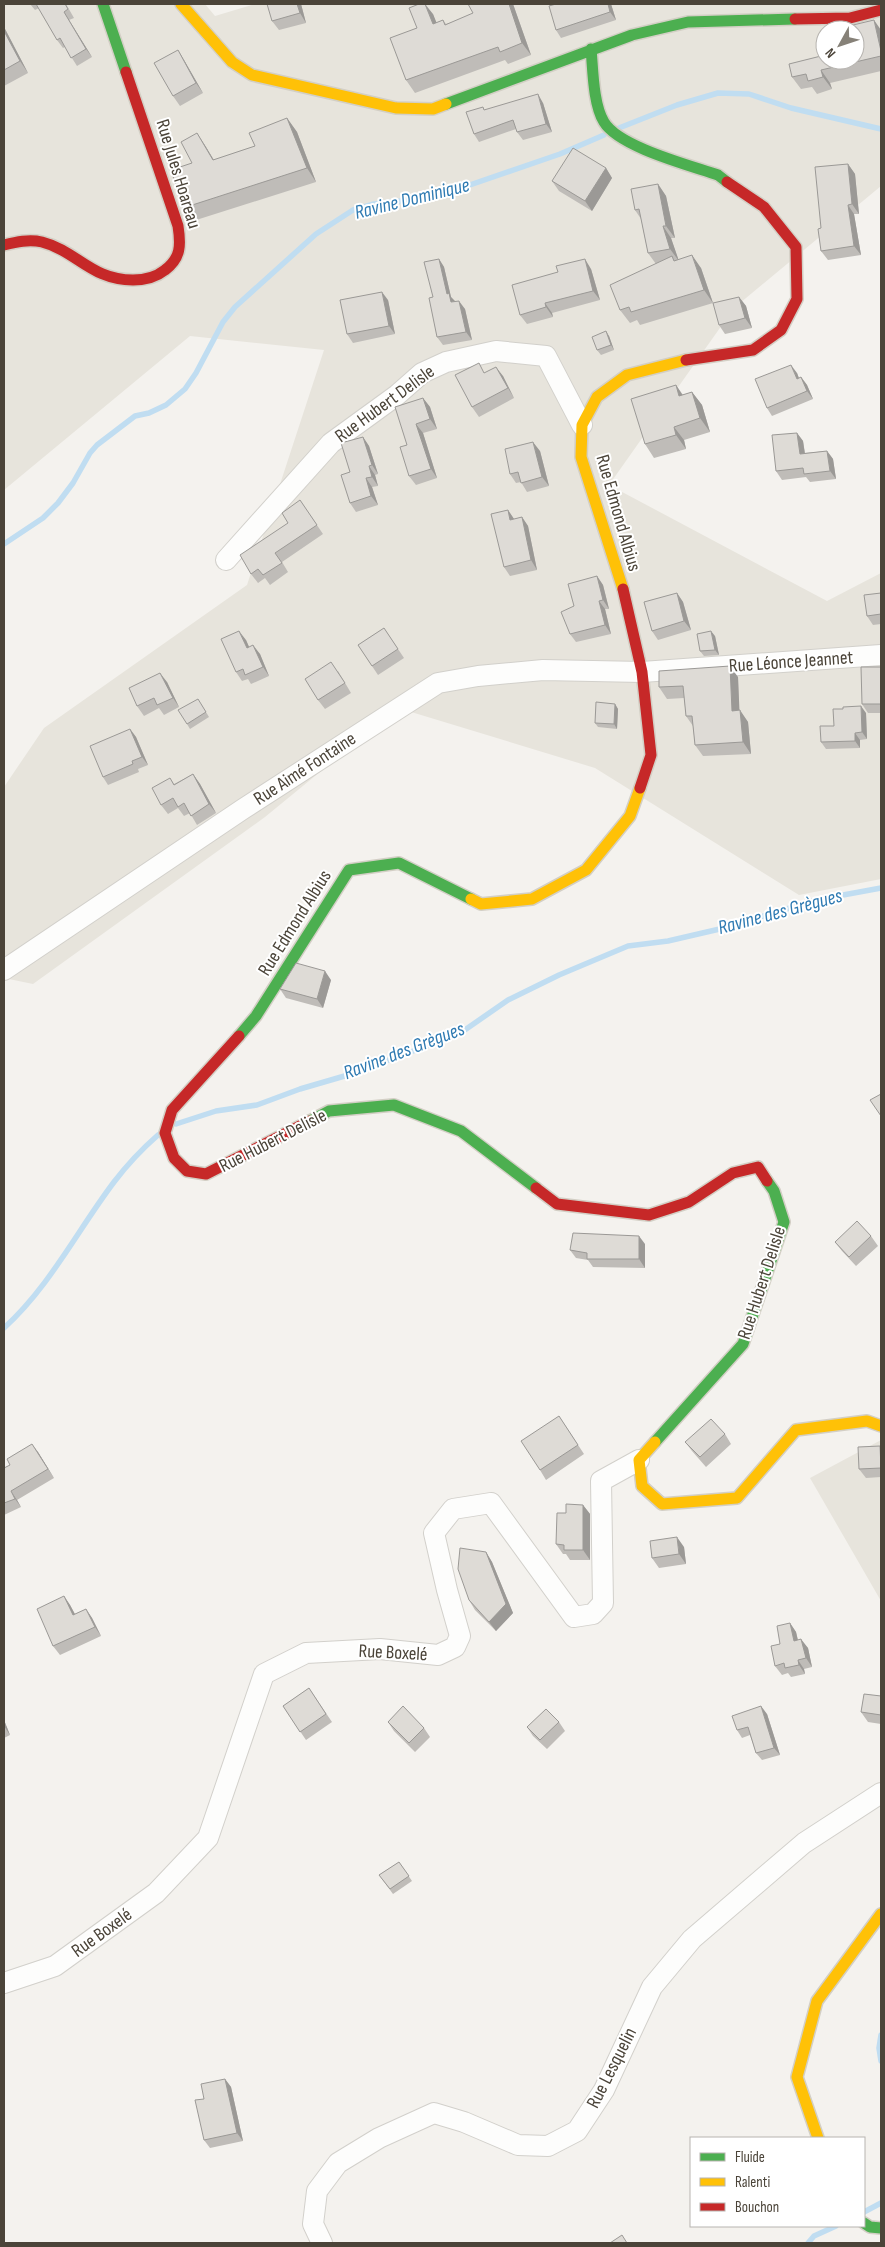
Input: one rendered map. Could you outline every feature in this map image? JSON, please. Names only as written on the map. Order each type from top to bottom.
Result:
[{"type":"main road","name":"Rue Jules Hoareau","points":[[4,245],[24,240],[44,242],[103,277],[125,281],[152,279],[172,266],[182,248],[178,226],[103,4]]},
{"type":"main road","points":[[182,4],[232,62],[252,76],[396,108],[433,109],[632,35],[688,22],[850,18],[881,10]]},
{"type":"main road","name":"Rue Edmond Albius","points":[[206,1174],[187,1171],[174,1158],[165,1133],[172,1110],[256,1016],[349,870],[399,863],[481,904],[532,899],[586,870],[630,816],[651,755],[642,672],[623,590],[581,457],[582,425],[597,397],[627,375],[669,363],[753,350],[781,330],[796,299],[796,246],[764,207],[718,175],[628,143],[614,134],[603,121],[597,99],[591,49]]},
{"type":"main road","name":"Rue Hubert Delisle","points":[[206,1174],[329,1111],[394,1105],[461,1131],[557,1204],[649,1215],[690,1202],[733,1173],[758,1168],[774,1192],[784,1222],[743,1344],[639,1460]]},
{"type":"main road","points":[[639,1460],[642,1486],[662,1504],[737,1498],[796,1430],[867,1422],[881,1426]]},
{"type":"main road","points":[[818,2137],[797,2077],[817,2001],[881,1914]]},
{"type":"street","name":"Rue Hubert Delisle","points":[[226,560],[330,443],[396,396],[422,373],[446,362],[496,351],[546,356],[582,425]]},
{"type":"street","name":"Rue Léonce Jeannet","points":[[642,672],[881,655]]},
{"type":"street","name":"Rue Aimé Fontaine","points":[[4,970],[244,809],[438,683],[478,676],[543,670],[642,672]]},
{"type":"street","name":"Rue Boxelé","points":[[4,1983],[55,1966],[156,1893],[208,1838],[264,1674],[306,1653],[380,1648],[438,1655],[455,1648],[460,1636],[434,1533],[453,1509],[491,1503],[574,1617],[593,1614],[603,1603],[601,1481],[639,1460]]},
{"type":"street","name":"Rue Lesquelin","points":[[322,2243],[313,2224],[317,2191],[338,2163],[379,2138],[418,2120],[434,2113],[464,2122],[518,2145],[548,2146],[577,2131],[604,2090],[652,1987],[692,1939],[804,1842],[881,1794]]},
{"type":"shaded area","points":[[4,4],[205,4],[215,16],[255,4],[881,4],[881,186],[734,308],[609,485],[827,601],[881,573],[881,879],[799,895],[595,768],[398,708],[265,817],[33,984],[4,978],[4,787],[44,728],[247,585],[324,350],[190,336],[4,490]]},
{"type":"shaded area","points":[[881,1440],[881,1601],[810,1478]]},
{"type":"building","points":[[36,4],[65,4],[68,9],[64,12],[86,49],[71,58],[60,38],[57,40]]},
{"type":"building","points":[[267,4],[297,4],[300,13],[272,21]]},
{"type":"building","points":[[425,4],[433,24],[443,20],[445,25],[473,13],[468,4],[509,4],[522,43],[500,52],[498,47],[406,80],[390,38],[417,28],[409,8]]},
{"type":"building","points":[[556,4],[608,4],[610,12],[556,30],[549,6]]},
{"type":"building","points":[[874,20],[881,56],[865,60],[865,22]]},
{"type":"building","points":[[4,31],[20,61],[4,70]]},
{"type":"building","points":[[178,50],[196,83],[173,96],[154,63]]},
{"type":"building","points":[[815,58],[815,70],[821,70],[823,77],[808,81],[806,74],[792,77],[789,64]]},
{"type":"building","points":[[538,94],[546,124],[517,132],[513,120],[474,134],[466,112],[483,107],[484,110]]},
{"type":"building","points":[[287,118],[307,168],[183,208],[171,170],[192,163],[181,142],[197,133],[213,160],[255,146],[249,133]]},
{"type":"building","points":[[573,148],[606,168],[585,201],[552,181]]},
{"type":"building","points":[[848,164],[852,204],[848,205],[854,246],[821,251],[818,229],[821,228],[815,167]]},
{"type":"building","points":[[658,184],[666,226],[663,226],[670,249],[648,253],[639,209],[635,210],[631,189]]},
{"type":"building","points":[[692,255],[704,290],[631,312],[629,307],[620,310],[610,285],[672,256],[674,261]]},
{"type":"building","points":[[439,259],[447,294],[449,293],[451,302],[459,301],[466,332],[437,337],[429,298],[433,297],[424,262]]},
{"type":"building","points":[[585,259],[593,291],[545,303],[546,307],[520,315],[512,285],[558,272],[556,266]]},
{"type":"building","points":[[382,292],[389,326],[347,334],[340,300]]},
{"type":"building","points":[[739,297],[745,318],[719,325],[713,303]]},
{"type":"building","points":[[606,331],[611,345],[597,350],[592,337]]},
{"type":"building","points":[[479,363],[484,373],[496,367],[508,388],[472,407],[455,375]]},
{"type":"building","points":[[791,365],[797,379],[801,377],[807,391],[767,408],[755,379]]},
{"type":"building","points":[[676,385],[679,396],[692,392],[700,418],[674,427],[676,435],[645,444],[631,399]]},
{"type":"building","points":[[423,398],[430,419],[416,424],[431,469],[409,476],[400,447],[407,445],[395,407]]},
{"type":"building","points":[[797,433],[800,454],[827,451],[830,471],[804,474],[803,468],[776,471],[772,435]]},
{"type":"building","points":[[363,437],[372,465],[369,466],[372,477],[366,478],[371,496],[350,503],[341,475],[350,472],[341,443]]},
{"type":"building","points":[[533,442],[542,477],[521,483],[518,472],[510,474],[505,449]]},
{"type":"building","points":[[300,500],[317,525],[275,553],[282,563],[263,575],[258,569],[251,574],[240,555],[288,523],[282,513]]},
{"type":"building","points":[[508,510],[510,520],[522,517],[531,560],[504,567],[491,514]]},
{"type":"building","points":[[597,576],[603,600],[599,601],[605,625],[570,634],[561,612],[574,606],[568,584]]},
{"type":"building","points":[[677,593],[684,621],[652,631],[644,602]]},
{"type":"building","points":[[881,593],[881,614],[867,616],[864,595]]},
{"type":"building","points":[[384,628],[398,649],[372,666],[358,645]]},
{"type":"building","points":[[239,631],[247,648],[253,645],[263,667],[245,675],[243,669],[236,672],[221,639]]},
{"type":"building","points":[[711,631],[715,650],[700,651],[697,634]]},
{"type":"building","points":[[331,662],[345,683],[318,700],[305,679]]},
{"type":"building","points":[[730,666],[732,711],[740,710],[743,742],[695,745],[692,716],[686,716],[683,686],[659,687],[659,671]]},
{"type":"building","points":[[861,667],[881,667],[881,704],[862,704]]},
{"type":"building","points":[[160,673],[173,698],[157,705],[154,698],[137,706],[129,688]]},
{"type":"building","points":[[198,699],[206,712],[187,724],[178,710]]},
{"type":"building","points":[[596,702],[615,704],[614,724],[595,723]]},
{"type":"building","points":[[861,706],[862,732],[855,733],[855,741],[821,742],[820,726],[834,726],[833,709]]},
{"type":"building","points":[[130,729],[142,757],[132,761],[133,764],[103,777],[90,746]]},
{"type":"building","points":[[193,774],[209,804],[191,816],[184,803],[178,807],[173,798],[161,805],[152,788],[170,778],[174,785]]},
{"type":"building","points":[[296,963],[325,971],[317,999],[280,989]]},
{"type":"building","points":[[881,1094],[881,1116],[870,1100]]},
{"type":"building","points":[[857,1221],[871,1236],[849,1257],[835,1242]]},
{"type":"building","points":[[573,1233],[639,1236],[639,1259],[587,1259],[587,1253],[570,1250]]},
{"type":"building","points":[[559,1416],[578,1445],[540,1470],[521,1441]]},
{"type":"building","points":[[711,1419],[725,1434],[700,1457],[685,1442]]},
{"type":"building","points":[[32,1444],[48,1469],[11,1491],[15,1499],[4,1503],[4,1468],[10,1465],[7,1459]]},
{"type":"building","points":[[880,1446],[881,1468],[859,1469],[858,1447]]},
{"type":"building","points":[[566,1504],[583,1505],[583,1550],[564,1550],[564,1545],[556,1544],[557,1513],[566,1513]]},
{"type":"building","points":[[677,1537],[679,1554],[652,1558],[650,1541]]},
{"type":"building","points":[[460,1548],[486,1552],[506,1604],[489,1622],[469,1600],[458,1569]]},
{"type":"building","points":[[64,1596],[73,1615],[86,1609],[95,1627],[53,1646],[37,1609]]},
{"type":"building","points":[[790,1623],[794,1641],[801,1639],[806,1658],[798,1660],[799,1665],[785,1668],[784,1663],[775,1666],[771,1646],[780,1644],[777,1626]]},
{"type":"building","points":[[309,1688],[326,1714],[300,1732],[283,1706]]},
{"type":"building","points":[[864,1694],[881,1696],[881,1715],[861,1712]]},
{"type":"building","points":[[403,1706],[424,1728],[409,1743],[388,1722]]},
{"type":"building","points":[[761,1706],[774,1748],[756,1753],[748,1727],[737,1730],[732,1716]]},
{"type":"building","points":[[546,1709],[559,1722],[540,1740],[527,1727]]},
{"type":"building","points":[[399,1862],[409,1876],[390,1889],[379,1875]]},
{"type":"building","points":[[225,2079],[237,2133],[204,2140],[195,2100],[204,2099],[201,2084]]},
{"type":"building","points":[[622,2235],[627,2243],[610,2243]]},
{"type":"waterway","name":"Ravine Dominique","points":[[619,128],[677,105],[718,93],[749,94],[791,108],[881,129]]},
{"type":"waterway","name":"Ravine Dominique","points":[[4,544],[43,518],[58,503],[97,445],[135,416],[149,413],[166,405],[185,389],[196,373],[223,322],[235,307],[316,234],[353,210],[374,204],[435,197],[560,154],[604,135]]},
{"type":"waterway","name":"Ravine des Grègues","points":[[176,1124],[216,1111],[257,1105],[300,1089],[348,1075],[459,1034],[508,1000],[559,975],[628,946],[668,941],[724,928],[816,900],[881,888]]},
{"type":"waterway","name":"Ravine des Grègues","points":[[4,1328],[20,1312],[49,1276],[119,1176],[135,1157],[158,1135]]},
{"type":"waterway","points":[[881,2035],[879,2048],[881,2061]]},
{"type":"waterway","points":[[865,2211],[881,2203]]},
{"type":"waterway","points":[[808,2243],[814,2236],[834,2227]]},
{"type":"traffic: fast","points":[[103,4],[126,72]]},
{"type":"traffic: fast","points":[[446,104],[632,35],[688,22],[795,19]]},
{"type":"traffic: fast","points":[[591,49],[594,86],[600,115],[612,131],[639,147],[718,175],[727,182]]},
{"type":"traffic: fast","points":[[239,1036],[256,1016],[349,870],[399,863],[471,899]]},
{"type":"traffic: fast","points":[[310,1121],[329,1111],[394,1105],[461,1131],[536,1188]]},
{"type":"traffic: fast","points":[[655,1442],[743,1344],[784,1222],[774,1191],[767,1181]]},
{"type":"traffic: fast","points":[[865,2224],[870,2227],[881,2228]]},
{"type":"traffic: slow","points":[[181,4],[232,62],[252,75],[396,108],[433,109],[446,104]]},
{"type":"traffic: slow","points":[[623,589],[581,457],[582,425],[597,397],[627,375],[686,360]]},
{"type":"traffic: slow","points":[[471,899],[481,904],[532,899],[586,870],[630,816],[640,788]]},
{"type":"traffic: slow","points":[[655,1442],[639,1460],[642,1486],[662,1504],[737,1498],[796,1430],[867,1421],[881,1426]]},
{"type":"traffic: slow","points":[[818,2137],[797,2077],[817,2001],[881,1914]]},
{"type":"traffic: jam","points":[[795,19],[850,18],[881,10]]},
{"type":"traffic: jam","points":[[4,245],[27,241],[42,242],[54,246],[95,270],[118,279],[137,280],[150,278],[161,273],[174,261],[179,251],[178,226],[126,72]]},
{"type":"traffic: jam","points":[[686,360],[753,350],[781,330],[797,299],[796,247],[764,207],[727,182]]},
{"type":"traffic: jam","points":[[623,589],[642,672],[651,755],[640,788]]},
{"type":"traffic: jam","points":[[239,1036],[172,1110],[165,1133],[174,1158],[187,1171],[206,1174],[310,1121]]},
{"type":"traffic: jam","points":[[536,1188],[557,1204],[649,1215],[689,1202],[733,1173],[758,1167],[767,1181]]}]
